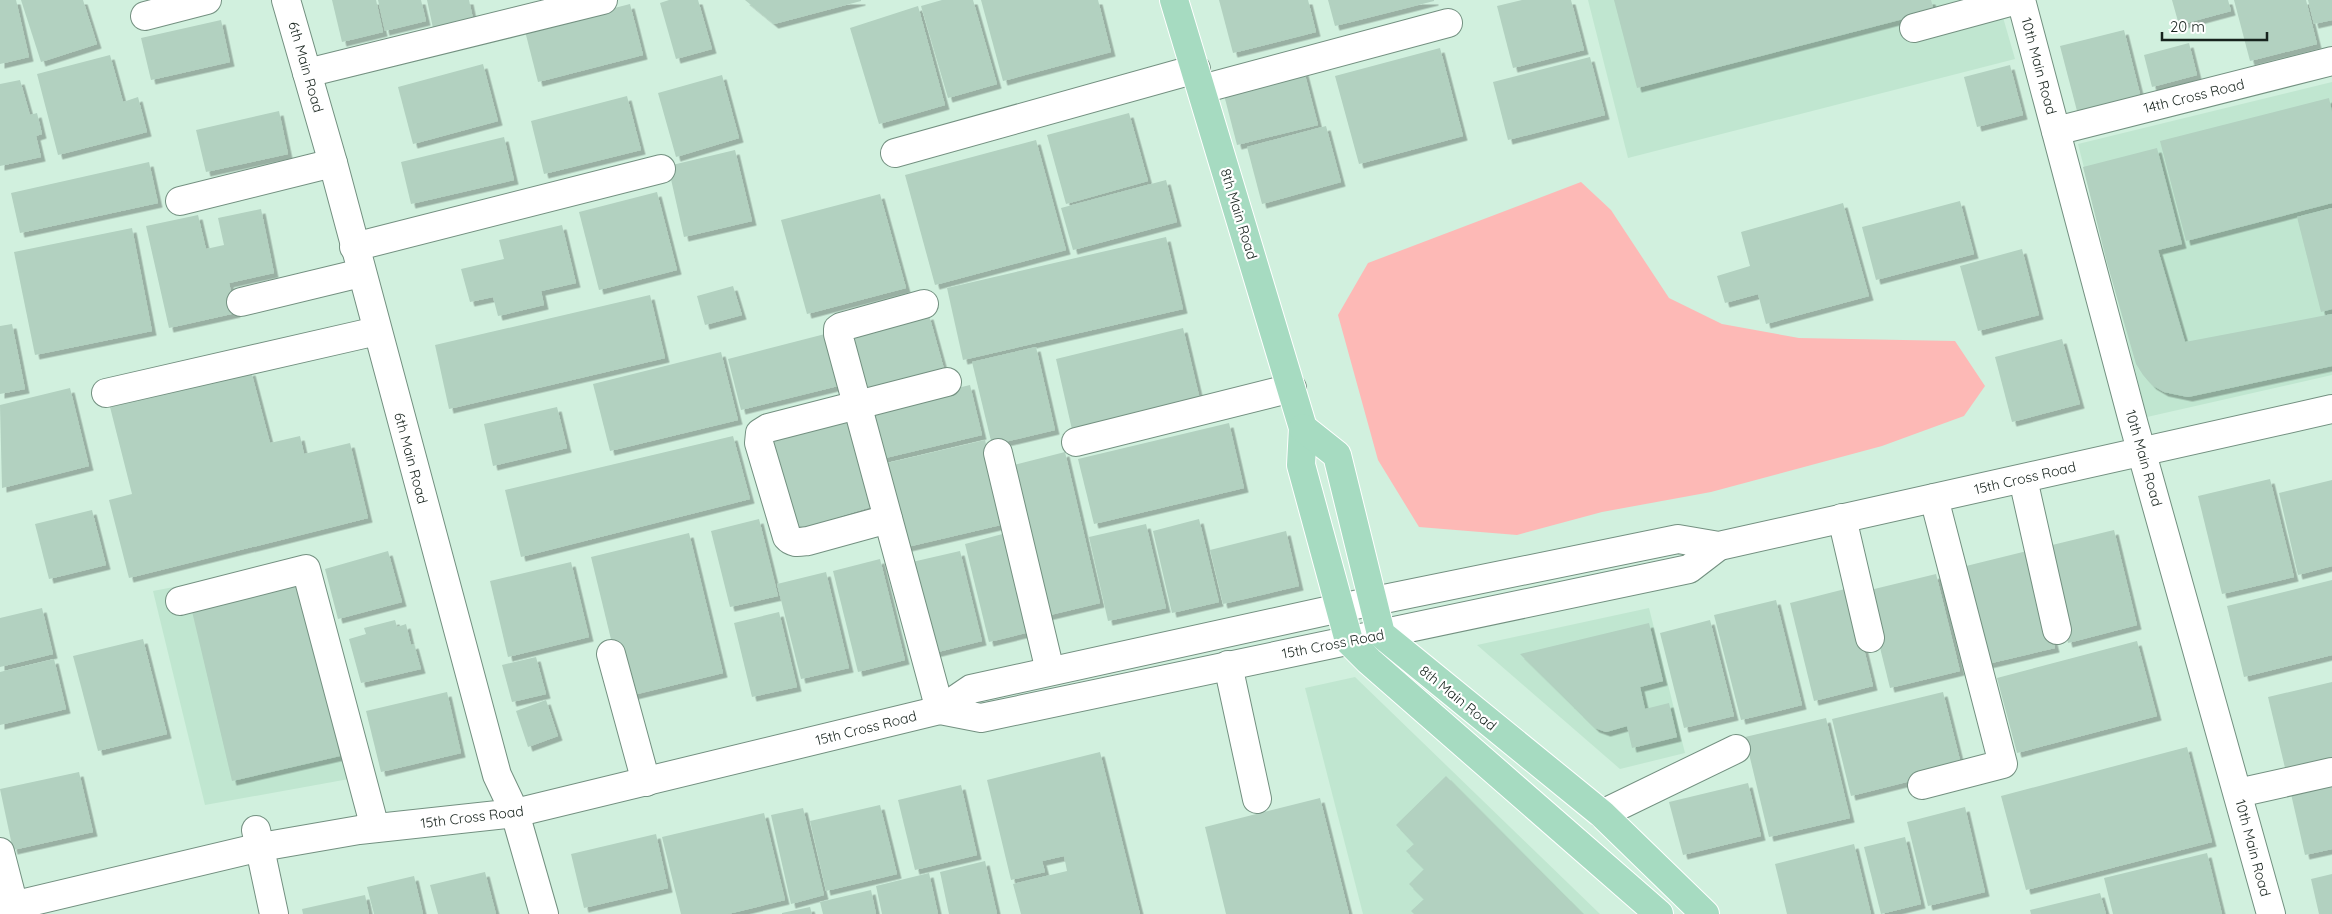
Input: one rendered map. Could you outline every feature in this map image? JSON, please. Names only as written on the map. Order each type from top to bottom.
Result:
[{"type":"main road","name":"8th Main Road","points":[[1174,0],[1303,428],[1301,465],[1349,641],[1369,661],[1659,914]]},
{"type":"main road","points":[[1303,428],[1337,455],[1381,634]]},
{"type":"main road","name":"8th Main Road","points":[[1381,634],[1602,814],[1705,914]]},
{"type":"street","points":[[144,16],[207,0]]},
{"type":"street","name":"6th Main Road","points":[[286,0],[333,163],[497,775],[515,813],[544,914]]},
{"type":"street","points":[[307,73],[603,0]]},
{"type":"street","points":[[1914,28],[2019,0]]},
{"type":"street","name":"10th Main Road","points":[[2019,0],[2270,914]]},
{"type":"street","points":[[895,153],[1199,79],[1448,23]]},
{"type":"street","name":"14th Cross Road","points":[[2056,131],[2332,61]]},
{"type":"street","points":[[180,201],[333,163]]},
{"type":"street","points":[[354,247],[660,169]]},
{"type":"street","points":[[241,302],[361,273]]},
{"type":"street","points":[[924,304],[838,329],[940,710]]},
{"type":"street","points":[[106,393],[377,331]]},
{"type":"street","points":[[888,519],[808,541],[795,542],[790,540],[787,537],[760,444],[760,433],[764,429],[947,382]]},
{"type":"street","points":[[1076,442],[1292,388]]},
{"type":"street","name":"15th Cross Road","points":[[7,908],[263,840],[515,813],[940,710],[971,689],[1340,608],[1678,539],[1719,546],[2332,410]]},
{"type":"street","points":[[998,453],[1050,672]]},
{"type":"street","points":[[2023,478],[2057,630]]},
{"type":"street","points":[[1922,785],[2003,764],[1934,498]]},
{"type":"street","points":[[1842,518],[1870,638]]},
{"type":"street","name":"15th Cross Road","points":[[940,710],[981,718],[1349,641],[1689,569],[1719,546]]},
{"type":"street","points":[[180,601],[306,568],[375,828]]},
{"type":"street","points":[[611,654],[646,782]]},
{"type":"street","points":[[1228,665],[1257,799]]},
{"type":"street","points":[[1602,814],[1736,749]]},
{"type":"street","points":[[2238,793],[2332,772]]},
{"type":"street","points":[[263,840],[284,910]]},
{"type":"street","points":[[0,852],[7,908]]},
{"type":"shaded area","points":[[1588,0],[1998,0],[2015,59],[1628,158]]},
{"type":"shaded area","points":[[2332,82],[2332,375],[2147,417],[2078,144]]},
{"type":"shaded area","points":[[1581,182],[1611,210],[1669,298],[1722,324],[1799,338],[1955,341],[1985,386],[1964,416],[1882,446],[1711,492],[1602,512],[1517,535],[1419,527],[1378,460],[1338,315],[1368,263]]},
{"type":"shaded area","points":[[310,561],[371,775],[205,805],[153,591]]},
{"type":"shaded area","points":[[1649,608],[1685,753],[1620,769],[1477,645]]},
{"type":"shaded area","points":[[1355,677],[1600,914],[1363,914],[1305,688]]},
{"type":"building","points":[[0,0],[16,0],[29,57],[0,64]]},
{"type":"building","points":[[21,0],[83,0],[97,44],[41,62]]},
{"type":"building","points":[[332,0],[376,0],[383,32],[342,42]]},
{"type":"building","points":[[378,0],[421,0],[426,21],[385,31]]},
{"type":"building","points":[[427,0],[469,0],[473,19],[433,28]]},
{"type":"building","points":[[669,0],[698,0],[712,49],[676,59],[660,3]]},
{"type":"building","points":[[745,0],[861,0],[861,1],[774,24]]},
{"type":"building","points":[[942,0],[973,0],[997,84],[948,98],[921,6]]},
{"type":"building","points":[[981,0],[1098,0],[1111,52],[1003,81]]},
{"type":"building","points":[[1219,0],[1308,0],[1316,32],[1233,53]]},
{"type":"building","points":[[1328,0],[1434,0],[1434,1],[1335,26]]},
{"type":"building","points":[[1522,0],[1571,0],[1584,50],[1513,68],[1497,6]]},
{"type":"building","points":[[1614,0],[1931,0],[1934,11],[1637,88]]},
{"type":"building","points":[[2172,0],[2228,0],[2231,11],[2179,25]]},
{"type":"building","points":[[2234,0],[2306,0],[2317,44],[2250,61]]},
{"type":"building","points":[[2308,0],[2332,0],[2332,20],[2314,24]]},
{"type":"building","points":[[630,4],[643,55],[538,82],[525,31]]},
{"type":"building","points":[[918,6],[945,105],[879,124],[850,28]]},
{"type":"building","points":[[221,20],[230,62],[151,80],[141,38]]},
{"type":"building","points":[[2124,30],[2140,94],[2077,111],[2060,46]]},
{"type":"building","points":[[2189,43],[2197,75],[2152,87],[2144,55]]},
{"type":"building","points":[[1440,48],[1463,136],[1359,164],[1335,76]]},
{"type":"building","points":[[110,55],[123,102],[138,97],[147,132],[58,155],[37,74]]},
{"type":"building","points":[[1590,57],[1605,115],[1508,140],[1493,82]]},
{"type":"building","points":[[483,64],[498,121],[413,144],[398,87]]},
{"type":"building","points":[[2010,65],[2023,115],[1977,127],[1964,77]]},
{"type":"building","points":[[1304,71],[1318,125],[1237,145],[1223,91]]},
{"type":"building","points":[[722,75],[739,138],[676,157],[658,93]]},
{"type":"building","points":[[20,80],[30,115],[37,113],[42,134],[36,136],[41,157],[0,166],[0,84]]},
{"type":"building","points":[[627,96],[641,150],[544,174],[531,121]]},
{"type":"building","points":[[2329,98],[2332,112],[2332,203],[2186,241],[2160,141]]},
{"type":"building","points":[[279,111],[288,154],[206,172],[196,130]]},
{"type":"building","points":[[1129,113],[1148,181],[1066,204],[1047,135]]},
{"type":"building","points":[[1326,126],[1341,182],[1262,204],[1247,147]]},
{"type":"building","points":[[504,137],[514,180],[411,204],[401,162]]},
{"type":"building","points":[[1036,140],[1066,250],[935,285],[905,175]]},
{"type":"building","points":[[2157,148],[2182,244],[2158,250],[2185,342],[2332,314],[2332,366],[2188,397],[2164,392],[2152,385],[2143,375],[2136,364],[2107,263],[2083,167]]},
{"type":"building","points":[[735,150],[752,221],[684,237],[668,166]]},
{"type":"building","points":[[149,162],[158,203],[20,233],[11,193]]},
{"type":"building","points":[[1166,180],[1177,222],[1073,250],[1061,208]]},
{"type":"building","points":[[657,192],[677,270],[599,290],[579,212]]},
{"type":"building","points":[[880,194],[906,288],[807,314],[781,220]]},
{"type":"building","points":[[1960,201],[1974,254],[1876,280],[1862,227]]},
{"type":"building","points":[[1843,203],[1869,296],[1766,324],[1758,294],[1725,303],[1717,276],[1750,266],[1741,232]]},
{"type":"building","points":[[2332,208],[2332,309],[2321,312],[2297,217]]},
{"type":"building","points":[[261,209],[274,273],[229,283],[236,313],[169,328],[146,226],[198,215],[206,249],[224,245],[218,218]]},
{"type":"building","points":[[562,225],[576,283],[541,291],[544,305],[498,316],[493,297],[470,302],[461,269],[504,259],[499,240]]},
{"type":"building","points":[[132,228],[152,331],[35,355],[14,252]]},
{"type":"building","points":[[1166,237],[1183,309],[963,360],[947,288]]},
{"type":"building","points":[[2022,249],[2039,315],[1978,331],[1960,266]]},
{"type":"building","points":[[733,286],[742,315],[705,325],[697,296]]},
{"type":"building","points":[[650,295],[665,358],[449,409],[435,345]]},
{"type":"building","points":[[929,315],[944,369],[861,392],[846,338]]},
{"type":"building","points":[[12,324],[25,389],[0,394],[0,326]]},
{"type":"building","points":[[1183,328],[1201,404],[1073,434],[1056,359]]},
{"type":"building","points":[[825,334],[838,386],[741,410],[728,359]]},
{"type":"building","points":[[2062,339],[2080,404],[2012,422],[1995,357]]},
{"type":"building","points":[[1036,347],[1055,430],[992,445],[972,362]]},
{"type":"building","points":[[721,352],[738,420],[610,451],[593,384]]},
{"type":"building","points":[[251,371],[270,443],[300,436],[304,454],[350,443],[368,518],[129,578],[109,500],[132,494],[110,407]]},
{"type":"building","points":[[970,385],[982,435],[877,460],[865,410]]},
{"type":"building","points":[[70,388],[89,466],[2,488],[0,405]]},
{"type":"building","points":[[557,407],[567,448],[493,466],[484,424]]},
{"type":"building","points":[[848,418],[874,506],[791,531],[765,442]]},
{"type":"building","points":[[1229,423],[1244,488],[1094,524],[1078,459]]},
{"type":"building","points":[[733,436],[750,499],[521,557],[505,490]]},
{"type":"building","points":[[985,440],[1005,524],[907,547],[887,463]]},
{"type":"building","points":[[1065,452],[1100,603],[1046,616],[1010,466]]},
{"type":"building","points":[[2270,479],[2294,577],[2222,594],[2198,496]]},
{"type":"building","points":[[2332,480],[2332,566],[2298,575],[2279,493]]},
{"type":"building","points":[[92,510],[106,565],[49,579],[35,524]]},
{"type":"building","points":[[759,519],[778,596],[730,607],[711,531]]},
{"type":"building","points":[[1199,519],[1219,602],[1172,613],[1153,531]]},
{"type":"building","points":[[1146,524],[1166,608],[1108,621],[1089,537]]},
{"type":"building","points":[[2114,530],[2137,625],[2068,643],[2044,547]]},
{"type":"building","points":[[1286,531],[1299,586],[1223,604],[1210,550]]},
{"type":"building","points":[[1010,532],[1034,631],[989,642],[965,544]]},
{"type":"building","points":[[689,533],[723,673],[625,697],[591,557]]},
{"type":"building","points":[[2031,550],[2055,648],[1983,665],[1958,568]]},
{"type":"building","points":[[388,551],[402,602],[338,619],[325,569]]},
{"type":"building","points":[[960,551],[982,641],[934,653],[912,562]]},
{"type":"building","points":[[880,559],[905,660],[858,672],[833,571]]},
{"type":"building","points":[[571,562],[589,637],[508,657],[490,581]]},
{"type":"building","points":[[826,572],[849,668],[801,679],[777,584]]},
{"type":"building","points":[[1936,574],[1960,671],[1890,688],[1866,591]]},
{"type":"building","points":[[2332,580],[2332,655],[2244,677],[2227,606]]},
{"type":"building","points":[[299,582],[340,756],[232,781],[191,607]]},
{"type":"building","points":[[1849,588],[1873,686],[1814,701],[1790,603]]},
{"type":"building","points":[[1776,600],[1802,705],[1741,720],[1714,615]]},
{"type":"building","points":[[42,608],[53,654],[0,667],[0,618]]},
{"type":"building","points":[[779,612],[797,687],[752,697],[734,623]]},
{"type":"building","points":[[395,620],[397,627],[406,624],[411,645],[414,644],[421,669],[361,683],[349,639],[366,634],[364,628]]},
{"type":"building","points":[[1710,620],[1734,716],[1684,728],[1660,633]]},
{"type":"building","points":[[1649,623],[1663,681],[1640,687],[1645,709],[1669,703],[1677,737],[1632,748],[1627,726],[1606,732],[1595,728],[1520,654]]},
{"type":"building","points":[[143,639],[167,734],[98,751],[73,656]]},
{"type":"building","points":[[2137,641],[2157,716],[2017,753],[1997,678]]},
{"type":"building","points":[[536,657],[546,694],[512,702],[502,665]]},
{"type":"building","points":[[54,659],[66,709],[0,725],[0,672]]},
{"type":"building","points":[[2332,682],[2332,761],[2286,772],[2268,697]]},
{"type":"building","points":[[447,692],[461,753],[381,772],[366,711]]},
{"type":"building","points":[[1943,692],[1962,768],[1851,796],[1832,719]]},
{"type":"building","points":[[546,700],[558,736],[528,747],[516,711]]},
{"type":"building","points":[[1826,718],[1850,818],[1769,837],[1745,737]]},
{"type":"building","points":[[2187,747],[2212,842],[2026,890],[2001,796]]},
{"type":"building","points":[[1100,752],[1140,914],[1021,914],[1013,884],[1067,871],[1064,856],[1042,861],[1045,872],[1011,880],[987,780]]},
{"type":"building","points":[[79,772],[93,832],[13,850],[0,789]]},
{"type":"building","points":[[1446,776],[1583,914],[1414,914],[1411,911],[1424,899],[1409,884],[1424,869],[1406,851],[1414,844],[1396,825]]},
{"type":"building","points":[[1748,783],[1761,836],[1683,855],[1669,802]]},
{"type":"building","points":[[2332,784],[2332,849],[2305,855],[2291,794]]},
{"type":"building","points":[[961,785],[977,855],[915,870],[898,800]]},
{"type":"building","points":[[1320,798],[1349,914],[1226,914],[1205,827]]},
{"type":"building","points":[[880,805],[897,874],[826,891],[810,821]]},
{"type":"building","points":[[1965,807],[1985,892],[1928,906],[1907,822]]},
{"type":"building","points":[[803,808],[824,895],[791,904],[771,815]]},
{"type":"building","points":[[764,813],[785,900],[728,914],[681,914],[662,837]]},
{"type":"building","points":[[656,834],[668,888],[584,908],[571,854]]},
{"type":"building","points":[[1905,837],[1921,904],[1881,914],[1864,847]]},
{"type":"building","points":[[1854,844],[1871,914],[1787,914],[1775,864]]},
{"type":"building","points":[[2207,853],[2222,914],[2113,914],[2104,878]]},
{"type":"building","points":[[985,861],[997,914],[949,914],[940,872]]},
{"type":"building","points":[[485,872],[496,914],[438,914],[430,885]]},
{"type":"building","points":[[929,873],[938,914],[882,914],[876,886]]},
{"type":"building","points":[[2332,874],[2332,914],[2319,914],[2311,879]]},
{"type":"building","points":[[414,876],[423,914],[374,914],[367,887]]},
{"type":"building","points":[[871,890],[876,914],[823,914],[820,902]]},
{"type":"building","points":[[2100,893],[2106,914],[2031,914],[2030,910]]},
{"type":"building","points":[[365,895],[369,914],[303,914],[302,909]]},
{"type":"building","points":[[810,907],[812,914],[782,914],[782,913]]}]
